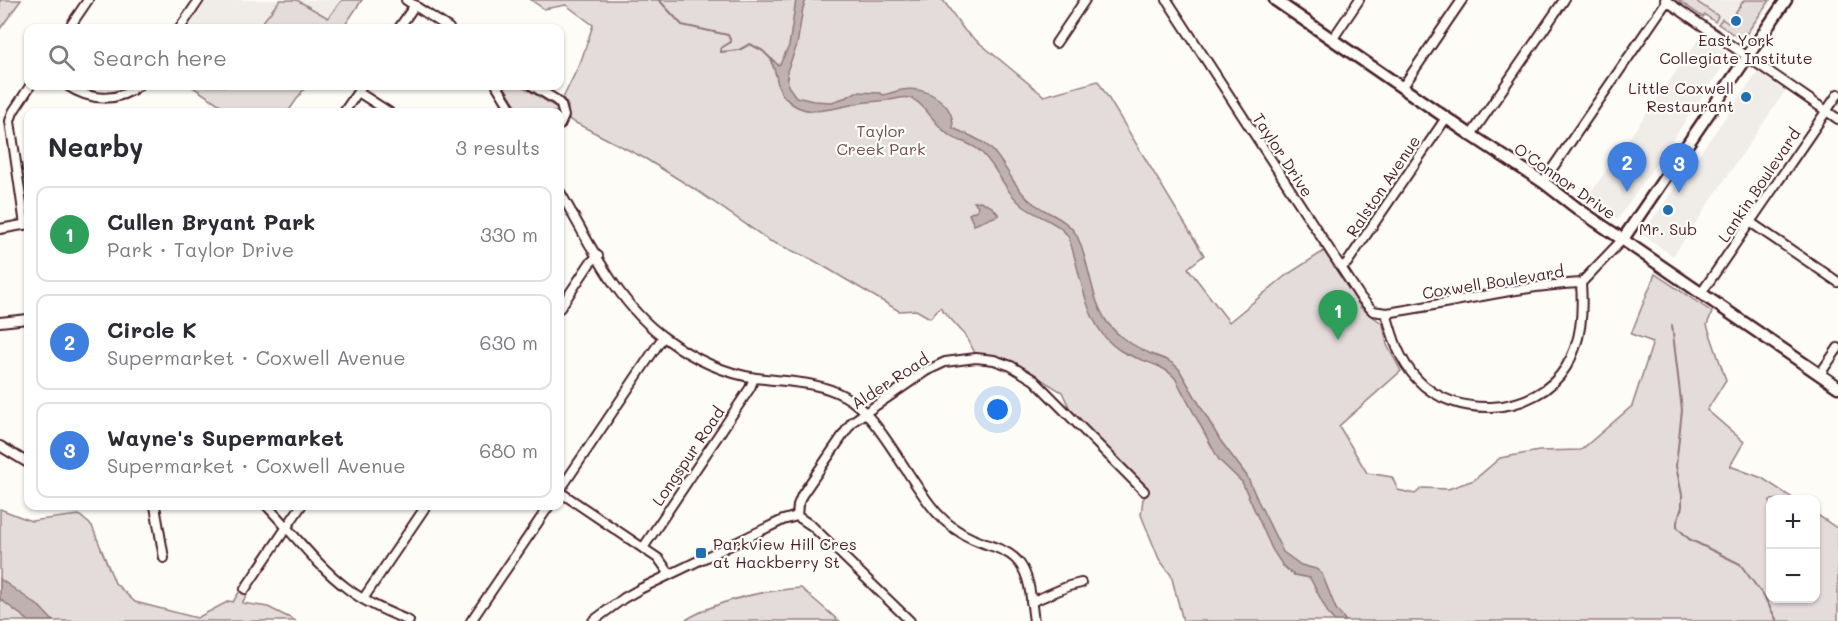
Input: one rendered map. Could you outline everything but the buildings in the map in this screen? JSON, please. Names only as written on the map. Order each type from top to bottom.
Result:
[{"type":"main road","name":"O'Connor Drive","points":[[1275,0],[1471,135],[1544,182],[1578,209],[1838,387]]},
{"type":"main road","points":[[1623,239],[1786,0]]},
{"type":"street","points":[[72,24],[88,0]]},
{"type":"street","points":[[183,24],[199,0]]},
{"type":"street","points":[[406,0],[443,24]]},
{"type":"street","points":[[1056,43],[1085,0]]},
{"type":"street","name":"Taylor Drive","points":[[1167,0],[1366,306],[1374,311],[1386,313]]},
{"type":"street","points":[[1332,40],[1359,0]]},
{"type":"street","points":[[1402,88],[1462,0]]},
{"type":"street","points":[[1471,135],[1564,0]]},
{"type":"street","points":[[1544,182],[1666,1],[1838,119]]},
{"type":"street","points":[[402,24],[415,6]]},
{"type":"street","points":[[24,206],[10,121],[27,90]]},
{"type":"street","points":[[76,90],[98,98],[128,93],[132,90]]},
{"type":"street","points":[[347,108],[359,90]]},
{"type":"street","points":[[361,90],[383,108]]},
{"type":"street","points":[[499,90],[511,108]]},
{"type":"street","points":[[540,90],[556,100],[562,108]]},
{"type":"street","name":"Lankin Boulevard","points":[[1702,292],[1838,94]]},
{"type":"street","name":"Ralston Avenue","points":[[1341,267],[1347,263],[1446,118]]},
{"type":"street","points":[[564,199],[630,305],[663,337],[704,362],[754,378],[814,384],[846,396],[866,414],[929,504],[943,519],[966,536],[1000,548],[1016,559],[1024,571],[1034,621]]},
{"type":"street","points":[[1750,222],[1838,282]]},
{"type":"street","points":[[0,229],[24,225]]},
{"type":"street","name":"Coxwell Boulevard","points":[[1386,313],[1557,284],[1581,283],[1623,239]]},
{"type":"street","points":[[564,302],[590,263],[598,256]]},
{"type":"street","points":[[1386,313],[1392,336],[1403,362],[1428,390],[1440,397],[1465,405],[1503,406],[1521,401],[1543,390],[1566,368],[1580,334],[1583,312],[1581,283]]},
{"type":"street","points":[[0,322],[24,319]]},
{"type":"street","points":[[564,485],[663,337]]},
{"type":"street","points":[[1820,374],[1838,348]]},
{"type":"street","name":"Alder Road","points":[[797,516],[802,495],[852,422],[926,371],[945,362],[961,358],[994,360],[1011,366],[1034,380],[1144,491]]},
{"type":"street","name":"Longspur Road","points":[[643,548],[750,388],[754,378]]},
{"type":"street","points":[[0,446],[24,461]]},
{"type":"street","points":[[564,494],[659,560],[669,573]]},
{"type":"street","points":[[156,510],[164,558]]},
{"type":"street","points":[[271,510],[330,574],[363,599],[409,621]]},
{"type":"street","points":[[245,589],[298,510]]},
{"type":"street","points":[[363,599],[423,510]]},
{"type":"street","points":[[471,621],[546,510]]},
{"type":"street","points":[[594,621],[624,598],[669,573],[783,520],[797,516],[812,526],[910,621]]},
{"type":"street","points":[[1031,602],[1037,602],[1069,586],[1081,583]]},
{"type":"shaded area","points":[[207,0],[362,0],[346,24],[191,24]]},
{"type":"shaded area","points":[[796,0],[806,0],[797,45],[787,71],[788,86],[796,97],[832,102],[856,92],[883,95],[911,89],[929,93],[944,103],[952,119],[953,128],[989,147],[1027,198],[1072,229],[1081,246],[1097,302],[1107,322],[1127,341],[1170,361],[1179,369],[1220,440],[1247,476],[1283,552],[1301,565],[1316,569],[1322,574],[1336,609],[1346,621],[1335,621],[1329,615],[1310,578],[1294,575],[1283,566],[1272,549],[1242,482],[1219,460],[1175,378],[1157,366],[1121,351],[1108,341],[1091,314],[1068,236],[1053,223],[1016,200],[981,152],[949,135],[920,104],[910,98],[863,102],[817,111],[799,108],[783,95],[771,62],[772,59],[778,65],[780,64],[789,46]]},
{"type":"shaded area","name":"East York Collegiate Institute","points":[[1682,0],[1773,0],[1744,43]]},
{"type":"shaded area","points":[[1701,36],[1730,56],[1618,219],[1587,198]]},
{"type":"shaded area","points":[[1758,72],[1785,91],[1673,256],[1642,234]]},
{"type":"shaded area","points":[[980,201],[992,207],[999,215],[974,225],[969,214],[977,210],[978,206],[974,202]]},
{"type":"shaded area","points":[[0,579],[40,607],[53,621],[29,621],[0,599]]},
{"type":"green space","points":[[0,0],[21,0],[0,29]]},
{"type":"green space","points":[[280,0],[297,0],[328,18],[342,0],[362,0],[346,24],[261,24]]},
{"type":"green space","name":"Taylor Creek Park","points":[[531,0],[943,0],[965,31],[1044,96],[1098,81],[1204,255],[1188,268],[1229,322],[1285,276],[1324,251],[1361,308],[1383,324],[1387,345],[1401,371],[1339,426],[1367,473],[1392,477],[1398,490],[1415,494],[1422,488],[1448,489],[1474,480],[1500,458],[1539,451],[1581,450],[1632,406],[1653,342],[1631,334],[1655,274],[1712,312],[1707,325],[1726,380],[1707,410],[1744,442],[1730,466],[1762,478],[1788,495],[1766,495],[1766,603],[1820,603],[1820,517],[1838,529],[1838,621],[1183,621],[1171,575],[1159,559],[1141,515],[1143,499],[1149,492],[1070,409],[1062,392],[1011,362],[975,353],[966,336],[940,307],[930,318],[916,310],[899,311],[813,260],[770,241],[646,159],[568,119],[568,106],[563,98],[581,61],[593,25],[566,5],[544,9]]},
{"type":"green space","points":[[1678,0],[1694,0],[1718,16],[1715,22],[1705,15],[1703,17]]},
{"type":"green space","points":[[1744,0],[1770,0],[1742,40],[1718,24],[1722,19],[1728,23]]},
{"type":"green space","points":[[197,90],[303,90],[291,108],[225,108]]},
{"type":"green space","points":[[506,90],[528,90],[555,108],[518,108]]},
{"type":"green space","points":[[0,509],[31,521],[79,515],[92,526],[115,583],[135,602],[197,618],[229,601],[233,602],[241,589],[247,595],[242,603],[268,607],[296,621],[0,621]]},
{"type":"green space","points":[[801,588],[839,621],[684,621],[725,602],[771,591]]},
{"type":"waterway","points":[[659,0],[682,25],[728,35],[731,42],[721,48],[721,52],[739,50],[750,44],[763,51],[773,61]]},
{"type":"waterway","points":[[1672,325],[1682,410],[1676,466],[1682,507],[1677,527],[1689,539],[1740,564],[1765,598],[1777,621]]},
{"type":"place","name":"East York Collegiate Institute","points":[[1736,21]]},
{"type":"place","name":"Little Coxwell Restaurant","points":[[1746,97]]},
{"type":"place","name":"Circle K","points":[[1627,192]]},
{"type":"place","name":"Wayne's Supermarket","points":[[1679,193]]},
{"type":"place","name":"Mr. Sub","points":[[1668,210]]},
{"type":"place","name":"Cullen Bryant Park","points":[[1338,340]]},
{"type":"place","name":"Parkview Hill Cres at Hackberry St","points":[[701,553]]}]
